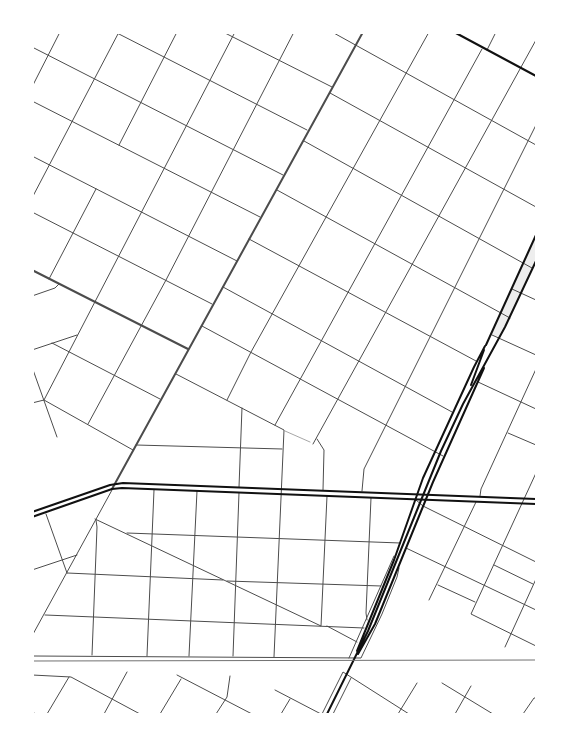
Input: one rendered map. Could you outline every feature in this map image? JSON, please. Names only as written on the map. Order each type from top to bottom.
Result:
[{"type":"main road","points":[[454,32],[536,76]]},
{"type":"main road","points":[[353,660],[400,544],[416,494],[434,452],[536,235]]},
{"type":"main road","points":[[467,394],[510,318],[536,261]]},
{"type":"main road","points":[[327,714],[373,619],[441,451],[463,404],[485,346]]},
{"type":"main road","points":[[353,660],[374,627],[428,494],[487,361]]},
{"type":"main road","points":[[32,512],[115,484],[536,499]]},
{"type":"main road","points":[[32,517],[122,488],[536,504]]},
{"type":"street","points":[[32,87],[60,32]]},
{"type":"street","points":[[115,32],[308,130]]},
{"type":"street","points":[[119,145],[177,32]]},
{"type":"street","points":[[223,32],[332,88]]},
{"type":"street","points":[[44,400],[235,32]]},
{"type":"street","points":[[88,424],[142,326],[294,32]]},
{"type":"street","points":[[332,32],[536,145]]},
{"type":"street","points":[[32,636],[363,32]]},
{"type":"street","points":[[227,400],[251,352],[429,32]]},
{"type":"street","points":[[487,50],[496,32]]},
{"type":"street","points":[[32,198],[118,33]]},
{"type":"street","points":[[313,444],[467,169],[536,40]]},
{"type":"street","points":[[32,47],[284,175]]},
{"type":"street","points":[[275,425],[483,47]]},
{"type":"street","points":[[330,93],[536,207]]},
{"type":"street","points":[[32,101],[261,217]]},
{"type":"street","points":[[362,492],[364,469],[536,125]]},
{"type":"street","points":[[303,141],[533,268]]},
{"type":"street","points":[[32,156],[237,261]]},
{"type":"street","points":[[50,279],[96,189]]},
{"type":"street","points":[[276,190],[510,318]]},
{"type":"street","points":[[32,212],[213,305]]},
{"type":"street","points":[[249,239],[477,361]]},
{"type":"street","points":[[532,245],[536,247]]},
{"type":"street","points":[[32,270],[188,349]]},
{"type":"street","points":[[32,296],[55,288],[59,284]]},
{"type":"street","points":[[223,286],[453,412]]},
{"type":"street","points":[[511,288],[536,300]]},
{"type":"street","points":[[201,325],[444,457]]},
{"type":"street","points":[[32,350],[78,334]]},
{"type":"street","points":[[490,335],[536,355]]},
{"type":"street","points":[[52,343],[161,399]]},
{"type":"street","points":[[32,366],[57,437]]},
{"type":"street","points":[[480,497],[481,489],[536,369]]},
{"type":"street","points":[[175,373],[284,430],[274,658]]},
{"type":"street","points":[[478,382],[536,409]]},
{"type":"street","points":[[32,403],[44,400],[133,450]]},
{"type":"street","points":[[239,488],[242,408]]},
{"type":"street","points":[[508,432],[536,445]]},
{"type":"street","points":[[317,439],[324,450],[323,491]]},
{"type":"street","points":[[135,446],[283,449]]},
{"type":"street","points":[[536,473],[471,614],[536,646]]},
{"type":"street","points":[[146,657],[154,490]]},
{"type":"street","points":[[189,657],[197,491]]},
{"type":"street","points":[[233,657],[239,493]]},
{"type":"street","points":[[321,626],[327,496]]},
{"type":"street","points":[[367,620],[371,498]]},
{"type":"street","points":[[415,499],[423,506],[536,562]]},
{"type":"street","points":[[429,600],[476,502]]},
{"type":"street","points":[[46,513],[67,573]]},
{"type":"street","points":[[95,519],[321,626]]},
{"type":"street","points":[[92,656],[96,575],[97,527],[95,519]]},
{"type":"street","points":[[126,533],[400,544]]},
{"type":"street","points":[[406,548],[536,610]]},
{"type":"street","points":[[32,570],[77,554]]},
{"type":"street","points":[[494,565],[534,584]]},
{"type":"street","points":[[32,656],[361,658],[385,606],[398,569]]},
{"type":"street","points":[[67,573],[382,587],[349,658]]},
{"type":"street","points":[[505,647],[536,579]]},
{"type":"street","points":[[437,585],[476,602]]},
{"type":"street","points":[[45,615],[364,628]]},
{"type":"street","points":[[327,626],[357,642]]},
{"type":"street","points":[[104,714],[127,672]]},
{"type":"street","points":[[275,690],[321,714],[343,672],[408,714]]},
{"type":"street","points":[[32,675],[69,676],[140,714]]},
{"type":"street","points":[[176,675],[252,714]]},
{"type":"street","points":[[48,714],[69,676]]},
{"type":"street","points":[[216,714],[225,700],[230,676]]},
{"type":"street","points":[[160,714],[182,678]]},
{"type":"street","points":[[333,714],[351,678]]},
{"type":"street","points":[[398,714],[418,683]]},
{"type":"street","points":[[442,683],[493,714]]},
{"type":"street","points":[[455,714],[471,686]]},
{"type":"street","points":[[280,714],[290,698]]},
{"type":"street","points":[[523,714],[535,698]]},
{"type":"street","points":[[32,712],[36,714]]},
{"type":"lane","points":[[284,430],[310,442]]},
{"type":"shaded area","points":[[536,235],[536,261],[499,338],[490,335]]},
{"type":"railway","points":[[32,661],[536,660]]}]
